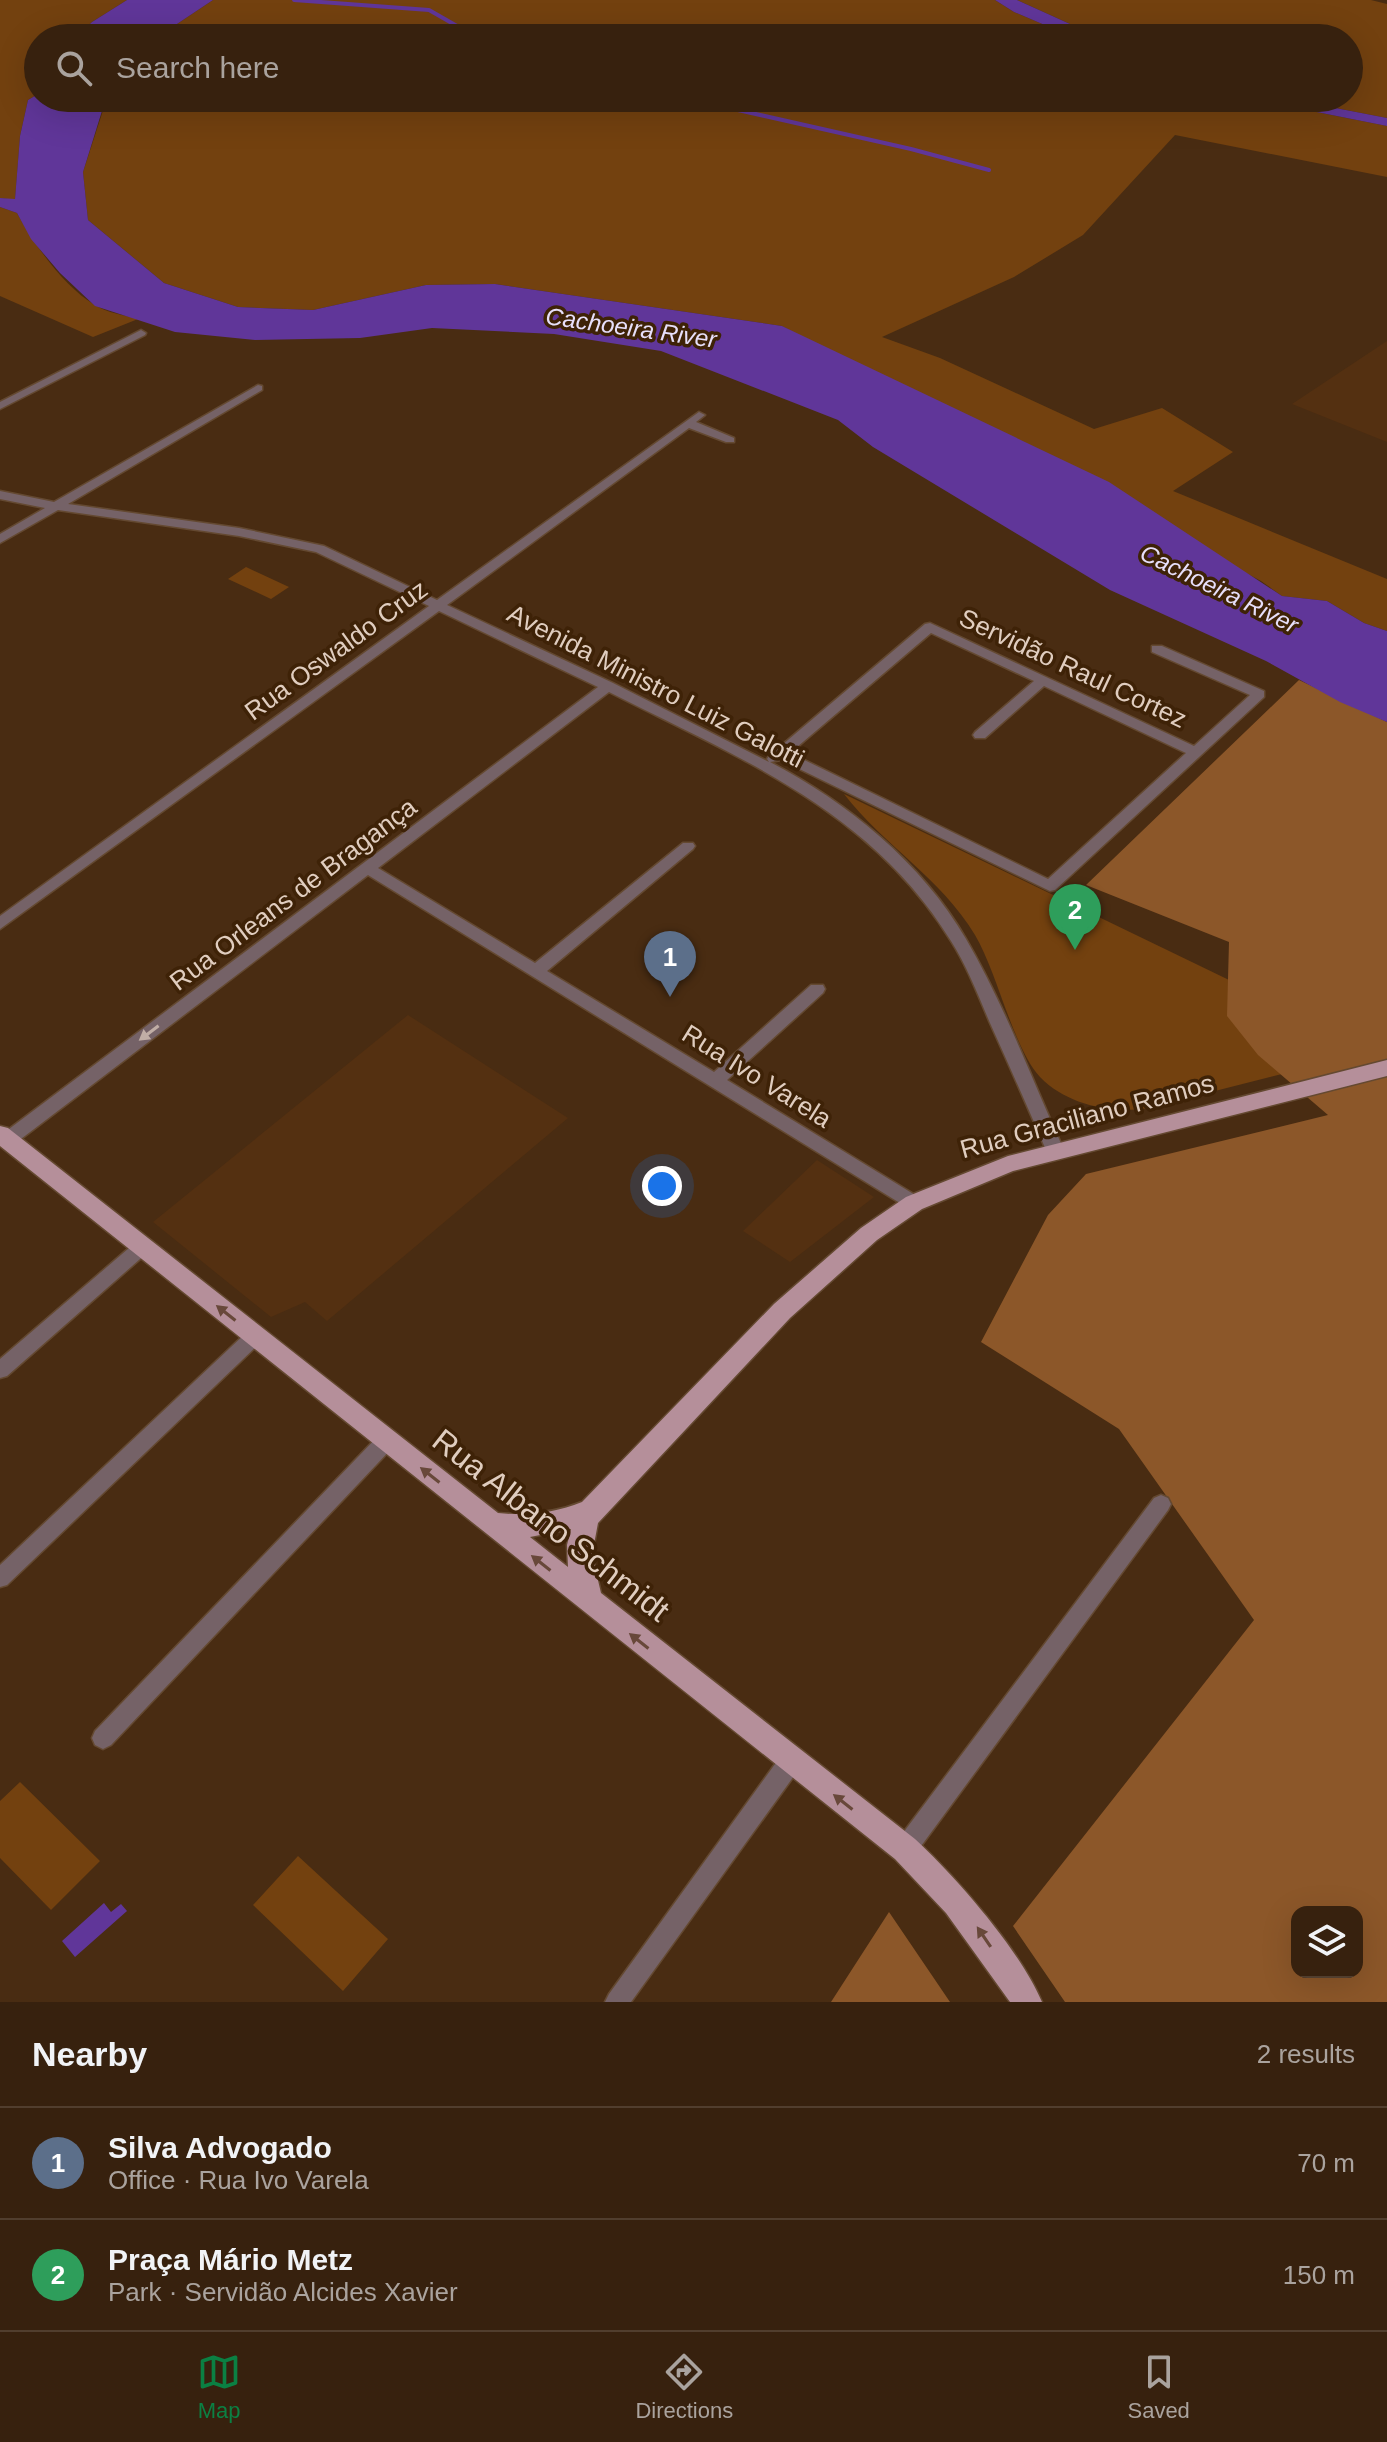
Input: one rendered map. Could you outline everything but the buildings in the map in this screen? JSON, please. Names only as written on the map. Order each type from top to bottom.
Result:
[{"type":"main road","name":"Rua Graciliano Ramos","points":[[592,1603],[579,1570],[579,1538],[591,1510],[782,1311],[869,1234],[914,1203],[981,1173],[1055,1150],[1387,1068]]},
{"type":"main road","name":"Rua Albano Schmidt","points":[[4,1137],[905,1849],[949,1891],[978,1928],[1027,2002]]},
{"type":"main road","name":"Rua Graciliano Ramos","points":[[491,1523],[533,1528],[562,1522],[591,1510]]},
{"type":"street","points":[[0,406],[141,333]]},
{"type":"street","points":[[0,539],[258,388]]},
{"type":"street","name":"Rua Oswaldo Cruz","points":[[0,924],[694,419],[730,440]]},
{"type":"street","name":"Avenida Ministro Luiz Galotti","points":[[0,495],[297,543],[343,558],[766,765],[833,806],[907,871],[959,940],[1055,1150]]},
{"type":"street","name":"Servidão Raul Cortez","points":[[780,754],[930,627],[1196,752]]},
{"type":"street","points":[[766,765],[780,754],[1050,886],[1259,694],[1157,649]]},
{"type":"street","points":[[980,735],[1043,680]]},
{"type":"street","name":"Rua Orleans de Bragança","points":[[4,1137],[608,686]]},
{"type":"street","points":[[536,971],[688,846]]},
{"type":"street","name":"Rua Ivo Varela","points":[[367,868],[914,1203]]},
{"type":"street","points":[[715,1081],[817,989]]},
{"type":"street","points":[[0,1370],[142,1247]]},
{"type":"street","points":[[0,1578],[255,1336]]},
{"type":"street","points":[[103,1738],[387,1440]]},
{"type":"street","points":[[905,1849],[1161,1504]]},
{"type":"street","points":[[617,2002],[791,1761]]},
{"type":"shaded area","points":[[0,0],[127,0],[90,24],[24,24],[25,112],[20,136],[15,200],[0,198]]},
{"type":"shaded area","points":[[213,0],[995,0],[1042,24],[177,24]]},
{"type":"shaded area","points":[[1017,0],[1371,0],[1387,4],[1387,118],[1356,112],[1363,112],[1363,24],[1070,24]]},
{"type":"shaded area","points":[[102,112],[1316,112],[1387,126],[1387,177],[1175,135],[1083,235],[1014,277],[882,337],[940,358],[1094,429],[1162,408],[1233,452],[1173,491],[1387,579],[1387,631],[1364,623],[1327,601],[1282,596],[1261,581],[782,326],[495,284],[426,285],[313,310],[238,307],[164,283],[88,220],[83,172]]},
{"type":"shaded area","points":[[0,207],[17,213],[51,264],[83,297],[105,310],[138,319],[93,337],[0,296]]},
{"type":"shaded area","points":[[1387,341],[1387,442],[1292,404]]},
{"type":"shaded area","points":[[246,567],[289,587],[271,599],[228,579]]},
{"type":"shaded area","points":[[1299,680],[1387,722],[1387,2002],[1065,2002],[1013,1926],[1254,1620],[1119,1429],[981,1342],[1048,1215],[1086,1174],[1328,1115],[1258,1055],[1227,1016],[1229,942],[1086,885]]},
{"type":"shaded area","points":[[844,794],[1376,1051],[1145,1109],[1101,1108],[1068,1097],[1048,1085],[1030,1064],[983,951],[961,915],[946,896],[876,830]]},
{"type":"shaded area","points":[[408,1015],[568,1118],[327,1321],[305,1302],[271,1317],[153,1222]]},
{"type":"shaded area","points":[[817,1160],[874,1197],[790,1262],[743,1231]]},
{"type":"shaded area","points":[[20,1782],[100,1861],[51,1910],[0,1858],[0,1801]]},
{"type":"shaded area","points":[[298,1856],[388,1939],[343,1991],[253,1905]]},
{"type":"shaded area","points":[[889,1912],[950,2002],[831,2002]]},
{"type":"water","points":[[127,0],[213,0],[177,24],[90,24]]},
{"type":"water","points":[[995,0],[1017,0],[1070,24],[1042,24]]},
{"type":"water","name":"Cachoeira River","points":[[25,112],[102,112],[83,172],[88,220],[164,283],[238,307],[313,310],[426,285],[495,284],[782,326],[1109,482],[1282,596],[1327,601],[1364,623],[1387,631],[1387,722],[1340,702],[1266,661],[1110,590],[873,447],[838,420],[661,351],[554,334],[432,328],[360,338],[255,340],[175,332],[95,306],[60,273],[31,239],[17,213],[0,207],[0,198],[15,199],[20,136]]},
{"type":"water","points":[[1316,112],[1356,112],[1387,118],[1387,126]]},
{"type":"water","points":[[104,1903],[111,1912],[121,1904],[127,1911],[75,1957],[62,1941]]},
{"type":"waterway","points":[[294,0],[429,10],[454,24]]},
{"type":"waterway","points":[[747,112],[989,170]]},
{"type":"place","name":"Praça Mário Metz","points":[[1075,950]]},
{"type":"place","name":"Silva Advogado","points":[[670,997]]}]
